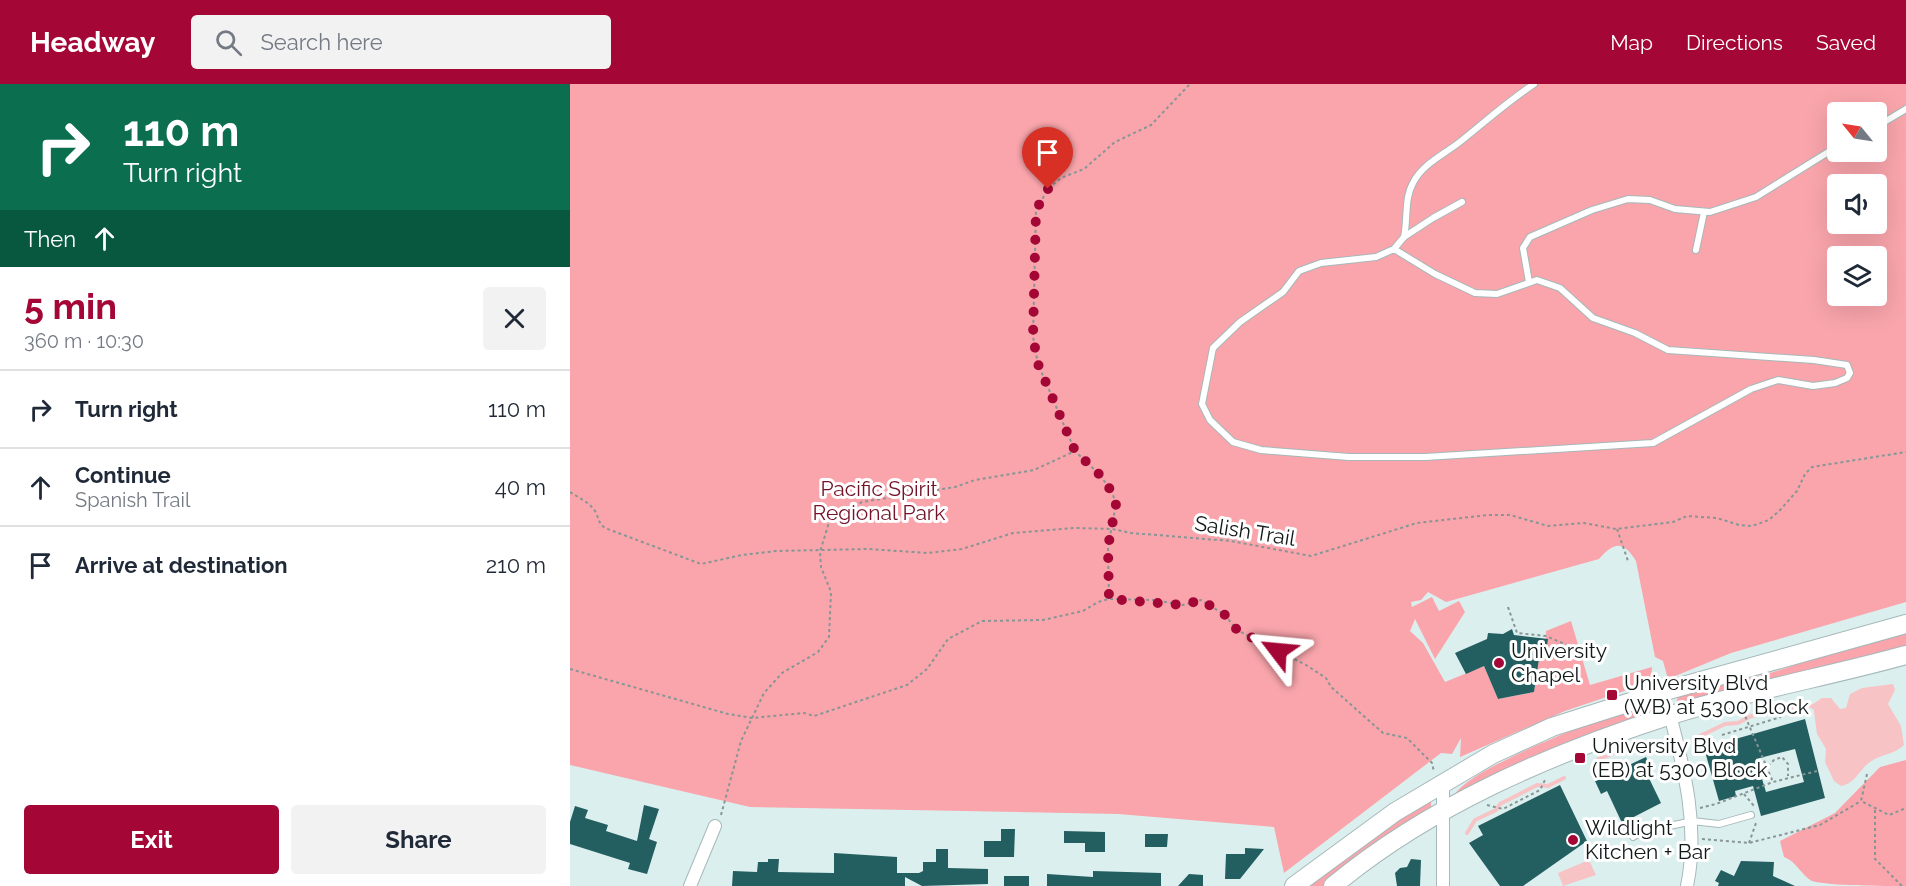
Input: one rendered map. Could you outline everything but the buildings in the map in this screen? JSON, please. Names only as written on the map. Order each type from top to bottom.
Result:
[{"type":"main road","points":[[1294,886],[1438,780],[1552,727],[1665,691],[1906,624]]},
{"type":"main road","points":[[1333,886],[1398,838],[1444,811],[1549,760],[1670,715],[1906,655]]},
{"type":"main road","points":[[1665,691],[1670,715]]},
{"type":"street","points":[[1670,715],[1692,815],[1693,839],[1687,886]]},
{"type":"street","points":[[1438,780],[1444,811],[1443,886]]},
{"type":"street","points":[[690,886],[715,826]]},
{"type":"lane","points":[[1404,237],[1408,220],[1407,196],[1420,171],[1462,141],[1499,107],[1534,84]]},
{"type":"lane","points":[[1887,120],[1906,109]]},
{"type":"lane","points":[[1529,282],[1523,248],[1530,237],[1592,210],[1628,199],[1650,200],[1675,209],[1710,212],[1756,197],[1827,153]]},
{"type":"lane","points":[[1394,249],[1435,274],[1475,293],[1497,294],[1536,280],[1560,288],[1593,318],[1635,333],[1668,350],[1814,360],[1847,365],[1850,373],[1847,378],[1835,383],[1813,386],[1778,380],[1751,389],[1653,443],[1425,457],[1349,457],[1261,450],[1233,442],[1210,420],[1202,404],[1214,348],[1256,308],[1271,302],[1283,292],[1299,271],[1320,263],[1376,257],[1394,249],[1404,237],[1462,202]]},
{"type":"lane","points":[[1696,250],[1704,212]]},
{"type":"lane","points":[[1633,837],[1643,831],[1692,815],[1719,824],[1752,815]]},
{"type":"path","points":[[1109,599],[1108,547],[1116,512],[1112,492],[1100,475],[1075,451],[1038,364],[1033,337],[1036,207],[1053,185],[1084,169],[1112,144],[1155,121],[1190,84]]},
{"type":"path","points":[[715,826],[721,814],[741,741],[772,681],[818,652],[829,637],[828,603],[831,592],[820,567],[820,552],[830,519],[862,502],[955,487],[965,482],[1034,470],[1075,451]]},
{"type":"path","name":"Salish Trail","points":[[570,492],[588,502],[596,513],[599,523],[605,528],[701,564],[753,553],[820,552],[844,549],[928,553],[962,549],[1013,533],[1112,529],[1265,545],[1311,556],[1417,523],[1488,515],[1510,515],[1548,526],[1584,524],[1616,529],[1673,522],[1687,516],[1717,518],[1739,525],[1752,526],[1769,520],[1781,509],[1797,491],[1805,474],[1812,467],[1906,452]]},
{"type":"path","points":[[1616,529],[1628,561]]},
{"type":"path","points":[[570,669],[694,706],[752,718],[759,715],[824,715],[876,693],[907,685],[927,669],[948,639],[982,621],[1042,620],[1083,611],[1098,602],[1109,599],[1183,605],[1201,600],[1225,615],[1237,630],[1306,665],[1326,678],[1331,687],[1383,733],[1407,738],[1432,763],[1438,780]]},
{"type":"path","points":[[1508,607],[1517,633],[1546,636],[1579,650]]},
{"type":"path","points":[[1743,711],[1751,725],[1773,782]]},
{"type":"path","points":[[1722,735],[1781,717]]},
{"type":"path","points":[[1768,766],[1774,760],[1782,757],[1788,764],[1788,777]]},
{"type":"path","points":[[1692,815],[1773,782],[1817,771]]},
{"type":"path","points":[[1693,839],[1749,843],[1820,825],[1861,801],[1868,774]]},
{"type":"path","points":[[1485,805],[1501,808],[1541,788],[1546,778]]},
{"type":"path","points":[[1861,801],[1889,815],[1906,808]]},
{"type":"path","points":[[1875,810],[1875,859],[1902,886]]},
{"type":"green space","name":"Pacific Spirit Regional Park","points":[[570,84],[1906,84],[1906,602],[1731,653],[1668,679],[1663,661],[1655,657],[1636,561],[1623,547],[1609,549],[1599,559],[1446,602],[1428,592],[1421,600],[1411,602],[1412,607],[1432,597],[1439,611],[1459,601],[1465,612],[1435,659],[1415,619],[1410,631],[1423,643],[1445,682],[1484,666],[1498,699],[1534,692],[1539,659],[1545,659],[1546,631],[1571,621],[1590,685],[1652,667],[1651,682],[1565,711],[1460,757],[1461,738],[1452,754],[1441,753],[1284,873],[1274,827],[1118,814],[750,807],[570,765]]},
{"type":"green space","points":[[1906,628],[1906,647],[1678,707],[1676,703],[1678,697],[1773,672]]},
{"type":"green space","points":[[1648,704],[1654,706],[1655,710],[1591,734],[1454,796],[1464,785],[1507,759],[1631,707]]},
{"type":"green space","points":[[1906,760],[1906,886],[1844,885],[1812,881],[1784,857],[1780,841],[1835,813],[1880,767]]},
{"type":"green space","points":[[1431,800],[1431,811],[1326,886],[1300,886],[1328,864]]},
{"type":"shaded area","points":[[1893,684],[1895,690],[1888,704],[1901,726],[1904,745],[1896,751],[1874,759],[1850,782],[1841,786],[1834,781],[1825,762],[1826,749],[1817,734],[1813,704],[1822,698],[1831,698],[1840,709],[1846,708],[1850,694],[1862,688]]},
{"type":"shaded area","points":[[1589,860],[1596,875],[1563,886],[1558,873]]},
{"type":"waterway","points":[[1698,737],[1725,724],[1738,723],[1751,716],[1787,711],[1807,703],[1813,707]]},
{"type":"waterway","points":[[1596,760],[1636,745],[1646,749],[1655,748]]},
{"type":"waterway","points":[[1467,833],[1475,820],[1496,810],[1500,804],[1537,785],[1548,786],[1564,778]]},
{"type":"place","name":"University Chapel","points":[[1499,663]]},
{"type":"place","name":"University Blvd (WB) at 5300 Block","points":[[1612,695]]},
{"type":"place","name":"University Blvd (EB) at 5300 Block","points":[[1580,758]]},
{"type":"place","name":"Wildlight Kitchen + Bar","points":[[1573,840]]},
{"type":"route","points":[[1048,189],[1036,207],[1033,337],[1038,364],[1075,451],[1100,475],[1112,492],[1116,504],[1108,547],[1109,599],[1153,600],[1183,605],[1201,600],[1225,615],[1237,630],[1278,651]]}]
